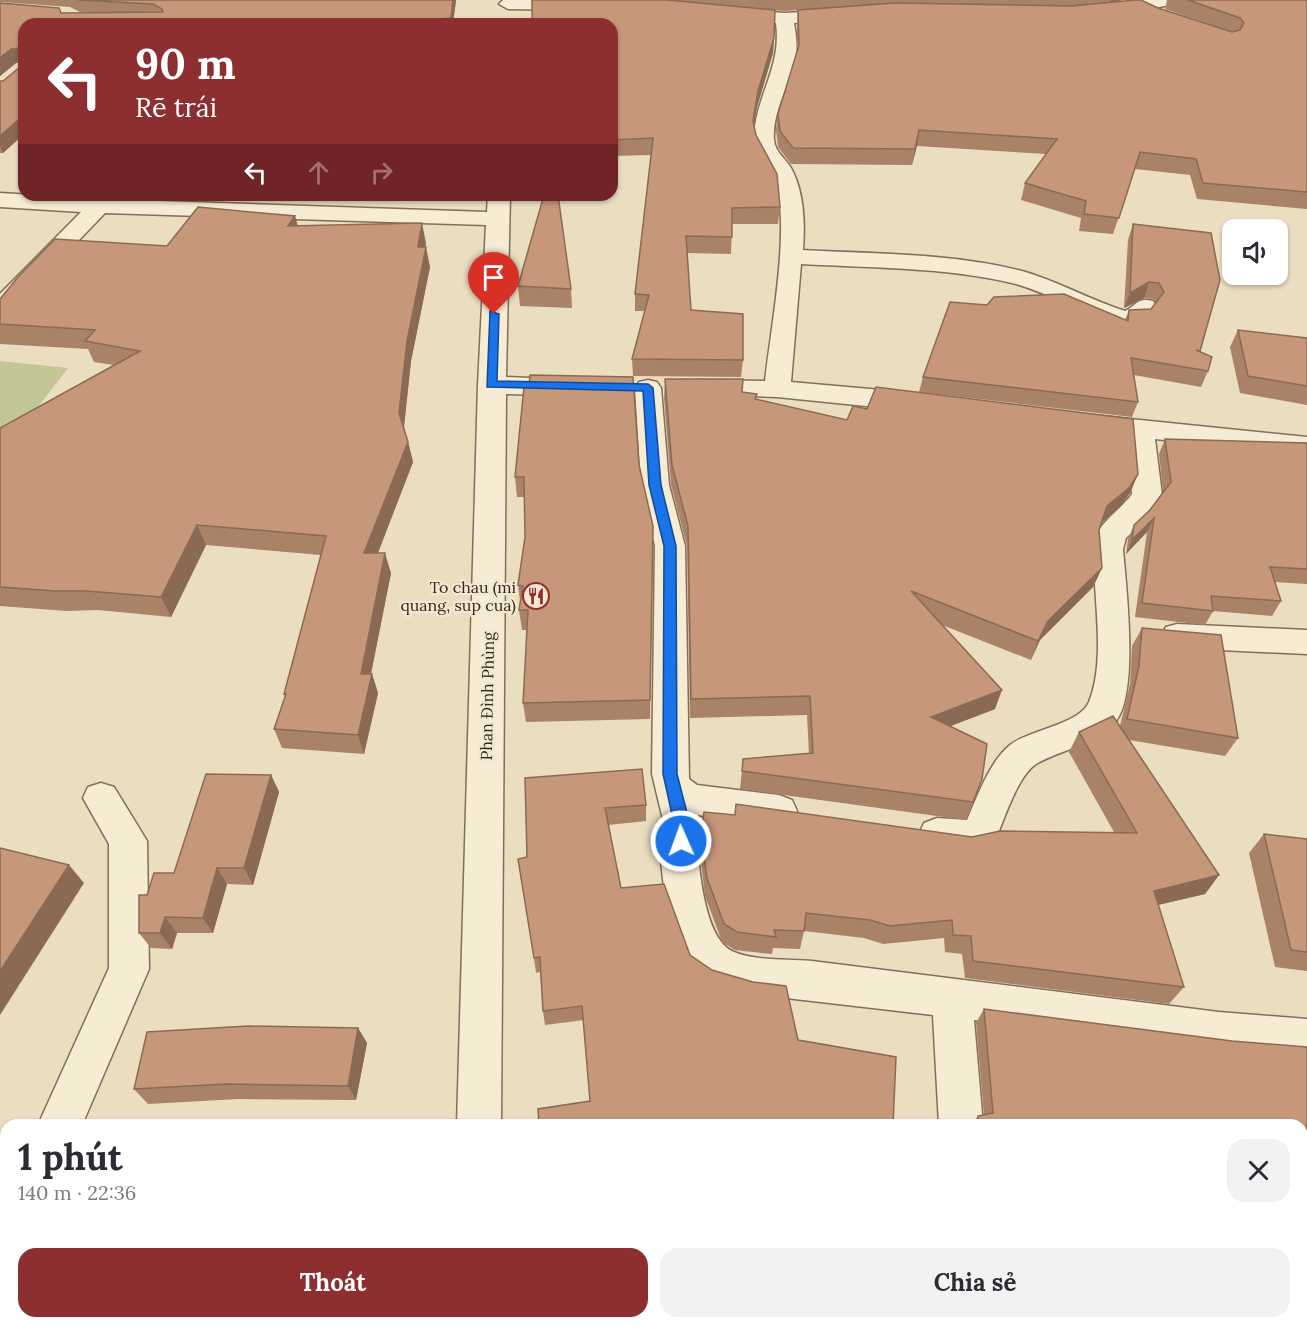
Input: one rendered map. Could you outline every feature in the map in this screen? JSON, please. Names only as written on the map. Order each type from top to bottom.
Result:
[{"type":"street","points":[[1089,13],[1134,3],[1170,0]]},
{"type":"street","points":[[507,18],[508,2],[591,5]]},
{"type":"street","points":[[1134,3],[1171,21]]},
{"type":"street","points":[[713,13],[784,18],[860,14]]},
{"type":"street","points":[[777,389],[790,256],[789,190],[781,169],[766,149],[764,140],[767,112],[786,59],[788,43],[784,18]]},
{"type":"street","points":[[0,200],[99,206],[499,207]]},
{"type":"street","points":[[0,308],[99,206]]},
{"type":"street","name":"Phan Đình Phùng","points":[[479,1119],[483,1004],[491,385],[499,207]]},
{"type":"street","points":[[790,256],[972,269],[1046,285],[1124,319],[1136,317],[1144,306]]},
{"type":"street","points":[[491,385],[777,389],[943,405]]},
{"type":"street","points":[[624,388],[655,485],[670,546],[670,774],[683,828],[679,853],[684,897],[704,955],[724,969],[751,975],[812,980],[952,1000],[1219,1032],[1307,1039]]},
{"type":"street","points":[[1071,421],[1307,446]]},
{"type":"street","points":[[907,830],[979,837],[999,787],[1022,755],[1083,728],[1104,711],[1112,671],[1114,630],[1108,549],[1112,533],[1132,516],[1147,495],[1140,430]]},
{"type":"street","points":[[1114,630],[1214,640],[1307,642]]},
{"type":"street","points":[[675,789],[690,799],[804,815]]},
{"type":"street","points":[[63,1119],[129,969],[128,841],[101,798]]},
{"type":"street","points":[[952,1000],[961,1119]]},
{"type":"green space","points":[[0,361],[68,368],[0,456]]},
{"type":"building","points":[[78,0],[453,0],[451,18],[18,18],[18,48],[11,49],[0,58],[0,3],[59,8],[61,13],[163,12],[153,4]]},
{"type":"building","points":[[532,0],[667,0],[775,10],[774,38],[758,91],[753,121],[756,135],[777,174],[780,207],[732,208],[732,237],[686,236],[691,310],[743,314],[743,360],[632,359],[649,295],[635,294],[653,138],[618,140],[618,18],[532,18]]},
{"type":"building","points":[[1141,0],[1158,8],[1232,32],[1240,30],[1244,23],[1240,18],[1188,0],[1307,0],[1307,192],[1203,183],[1196,159],[1140,152],[1119,218],[1084,214],[1086,201],[1025,183],[1057,139],[919,130],[915,149],[793,148],[780,131],[778,114],[799,45],[798,10],[895,3],[1072,6]]},
{"type":"building","points":[[18,69],[18,120],[0,136],[0,81]]},
{"type":"building","points":[[542,201],[559,201],[571,289],[518,286]]},
{"type":"building","points":[[198,207],[295,216],[288,226],[422,223],[418,247],[426,247],[407,341],[399,413],[408,442],[364,553],[385,553],[361,674],[372,674],[358,735],[274,729],[286,694],[284,694],[326,536],[197,525],[161,597],[0,587],[0,428],[140,351],[85,341],[95,330],[0,324],[0,299],[55,239],[167,246]]},
{"type":"building","points":[[1133,224],[1211,233],[1220,280],[1200,351],[1196,350],[1212,357],[1208,371],[1131,358],[1138,402],[923,377],[950,302],[987,305],[994,297],[1064,294],[1128,321],[1129,310],[1151,309],[1164,292],[1159,283],[1149,282],[1130,293]]},
{"type":"building","points":[[1238,330],[1307,338],[1307,386],[1248,376]]},
{"type":"building","points":[[530,375],[633,377],[639,465],[653,526],[650,700],[523,703],[528,610],[519,610],[523,586],[518,585],[525,537],[524,477],[515,477],[524,387],[529,387]]},
{"type":"building","points":[[665,379],[743,379],[742,392],[757,394],[755,399],[847,420],[853,406],[867,409],[876,387],[1133,419],[1138,474],[1129,488],[1107,506],[1099,530],[1102,568],[1048,621],[1038,641],[911,591],[1002,690],[931,717],[987,744],[982,779],[973,802],[742,771],[743,759],[813,753],[810,696],[691,699],[688,526],[672,465]]},
{"type":"building","points":[[1165,439],[1307,443],[1307,569],[1270,567],[1281,601],[1211,596],[1213,611],[1142,603],[1154,518],[1132,540],[1134,525],[1150,510],[1171,482]]},
{"type":"building","points":[[1142,628],[1221,635],[1238,738],[1127,719],[1139,666]]},
{"type":"building","points":[[1113,716],[1219,875],[1154,891],[1184,987],[973,961],[971,936],[953,935],[952,920],[890,926],[870,920],[806,913],[804,931],[774,930],[776,937],[737,932],[724,924],[707,878],[701,834],[704,812],[735,815],[736,804],[972,837],[1000,831],[1137,833],[1079,732]]},
{"type":"building","points":[[642,769],[646,805],[605,808],[621,888],[664,884],[690,955],[712,970],[753,982],[786,986],[798,1040],[896,1057],[893,1119],[539,1119],[538,1109],[590,1101],[582,1006],[543,1011],[540,957],[534,958],[518,859],[527,857],[525,778]]},
{"type":"building","points":[[206,774],[271,775],[244,868],[217,868],[203,918],[165,917],[160,933],[139,933],[139,895],[147,895],[154,873],[174,873]]},
{"type":"building","points":[[1264,834],[1307,839],[1307,952],[1291,950]]},
{"type":"building","points":[[0,848],[69,865],[0,971]]},
{"type":"building","points":[[984,1009],[1232,1041],[1307,1047],[1307,1119],[978,1119],[978,1116],[993,1113]]},
{"type":"building","points":[[248,1026],[358,1028],[348,1086],[226,1084],[134,1089],[147,1032]]},
{"type":"place","name":"To chau (mi quang, sup cua)","points":[[536,596]]},
{"type":"route","points":[[494,314],[491,385],[648,388],[655,485],[670,546],[670,774],[683,828],[681,841]]}]
